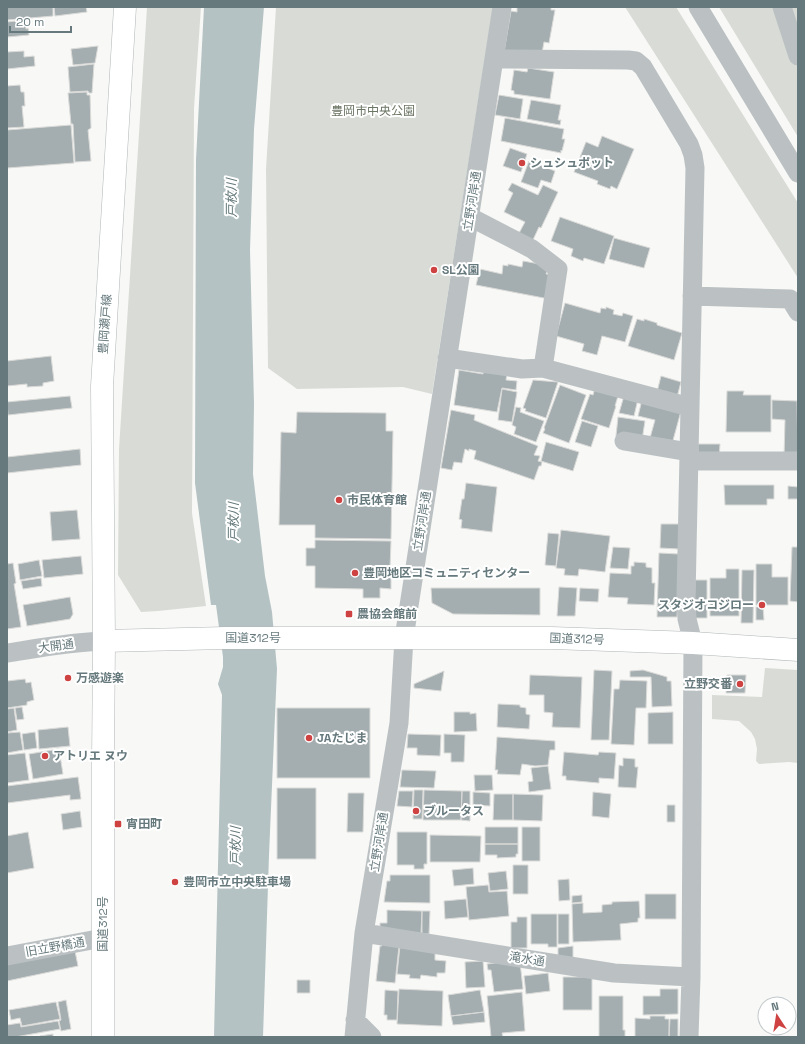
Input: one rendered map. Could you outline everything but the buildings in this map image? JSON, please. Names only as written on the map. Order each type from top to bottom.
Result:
[{"type":"main road","name":"豊岡瀬戸線","points":[[104,641],[102,386],[125,7]]},
{"type":"main road","name":"国道312号","points":[[103,1037],[104,641],[225,638],[552,638],[693,643],[798,650]]},
{"type":"street","name":"立野河岸通","points":[[354,1028],[364,933],[399,723],[404,638],[502,7]]},
{"type":"street","points":[[698,7],[798,173]]},
{"type":"street","points":[[782,7],[798,56]]},
{"type":"street","points":[[494,59],[636,61],[641,65],[692,150],[695,168],[686,598],[687,618],[693,643],[690,1037]]},
{"type":"street","points":[[470,217],[532,249],[558,268],[543,368]]},
{"type":"street","points":[[692,296],[790,299],[798,312]]},
{"type":"street","points":[[447,358],[522,369],[543,368],[690,407]]},
{"type":"street","points":[[624,441],[689,456],[798,461]]},
{"type":"street","name":"大開通","points":[[7,653],[55,645],[104,641]]},
{"type":"street","name":"滝水通","points":[[364,933],[614,973],[691,977]]},
{"type":"street","name":"旧立野橋通","points":[[7,956],[103,938]]},
{"type":"street","points":[[354,1028],[372,1037]]},
{"type":"green space","points":[[147,7],[201,7],[194,108],[192,513],[206,606],[141,612],[118,575],[119,449]]},
{"type":"green space","name":"豊岡市中央公園","points":[[276,7],[493,7],[432,394],[403,387],[297,389],[268,368],[266,169]]},
{"type":"green space","points":[[625,7],[676,7],[798,203],[798,278]]},
{"type":"green space","points":[[719,7],[798,7],[798,137]]},
{"type":"green space","points":[[765,668],[798,670],[798,763],[789,762],[759,764],[756,761],[757,749],[755,739],[751,732],[739,721],[712,719],[712,695],[762,697]]},
{"type":"water","name":"戸枚川","points":[[204,7],[264,7],[254,129],[250,250],[254,403],[253,474],[265,576],[272,612],[277,669],[263,1037],[214,1037],[222,695],[218,684],[223,667],[223,657],[216,605],[211,605],[195,483],[196,160]]},
{"type":"place","name":"シュシュポット","points":[[522,163]]},
{"type":"place","name":"SL公園","points":[[434,270]]},
{"type":"place","name":"市民体育館","points":[[339,500]]},
{"type":"place","name":"豊岡地区コミュニティセンター","points":[[355,573]]},
{"type":"place","name":"スタジオコジロー","points":[[762,605]]},
{"type":"place","name":"農協会館前","points":[[349,614]]},
{"type":"place","name":"万感遊楽","points":[[68,678]]},
{"type":"place","name":"立野交番","points":[[740,684]]},
{"type":"place","name":"JAたじま","points":[[309,738]]},
{"type":"place","name":"アトリエ ヌウ","points":[[45,756]]},
{"type":"place","name":"ブルータス","points":[[416,811]]},
{"type":"place","name":"宵田町","points":[[118,824]]},
{"type":"place","name":"豊岡市立中央駐車場","points":[[175,882]]}]
